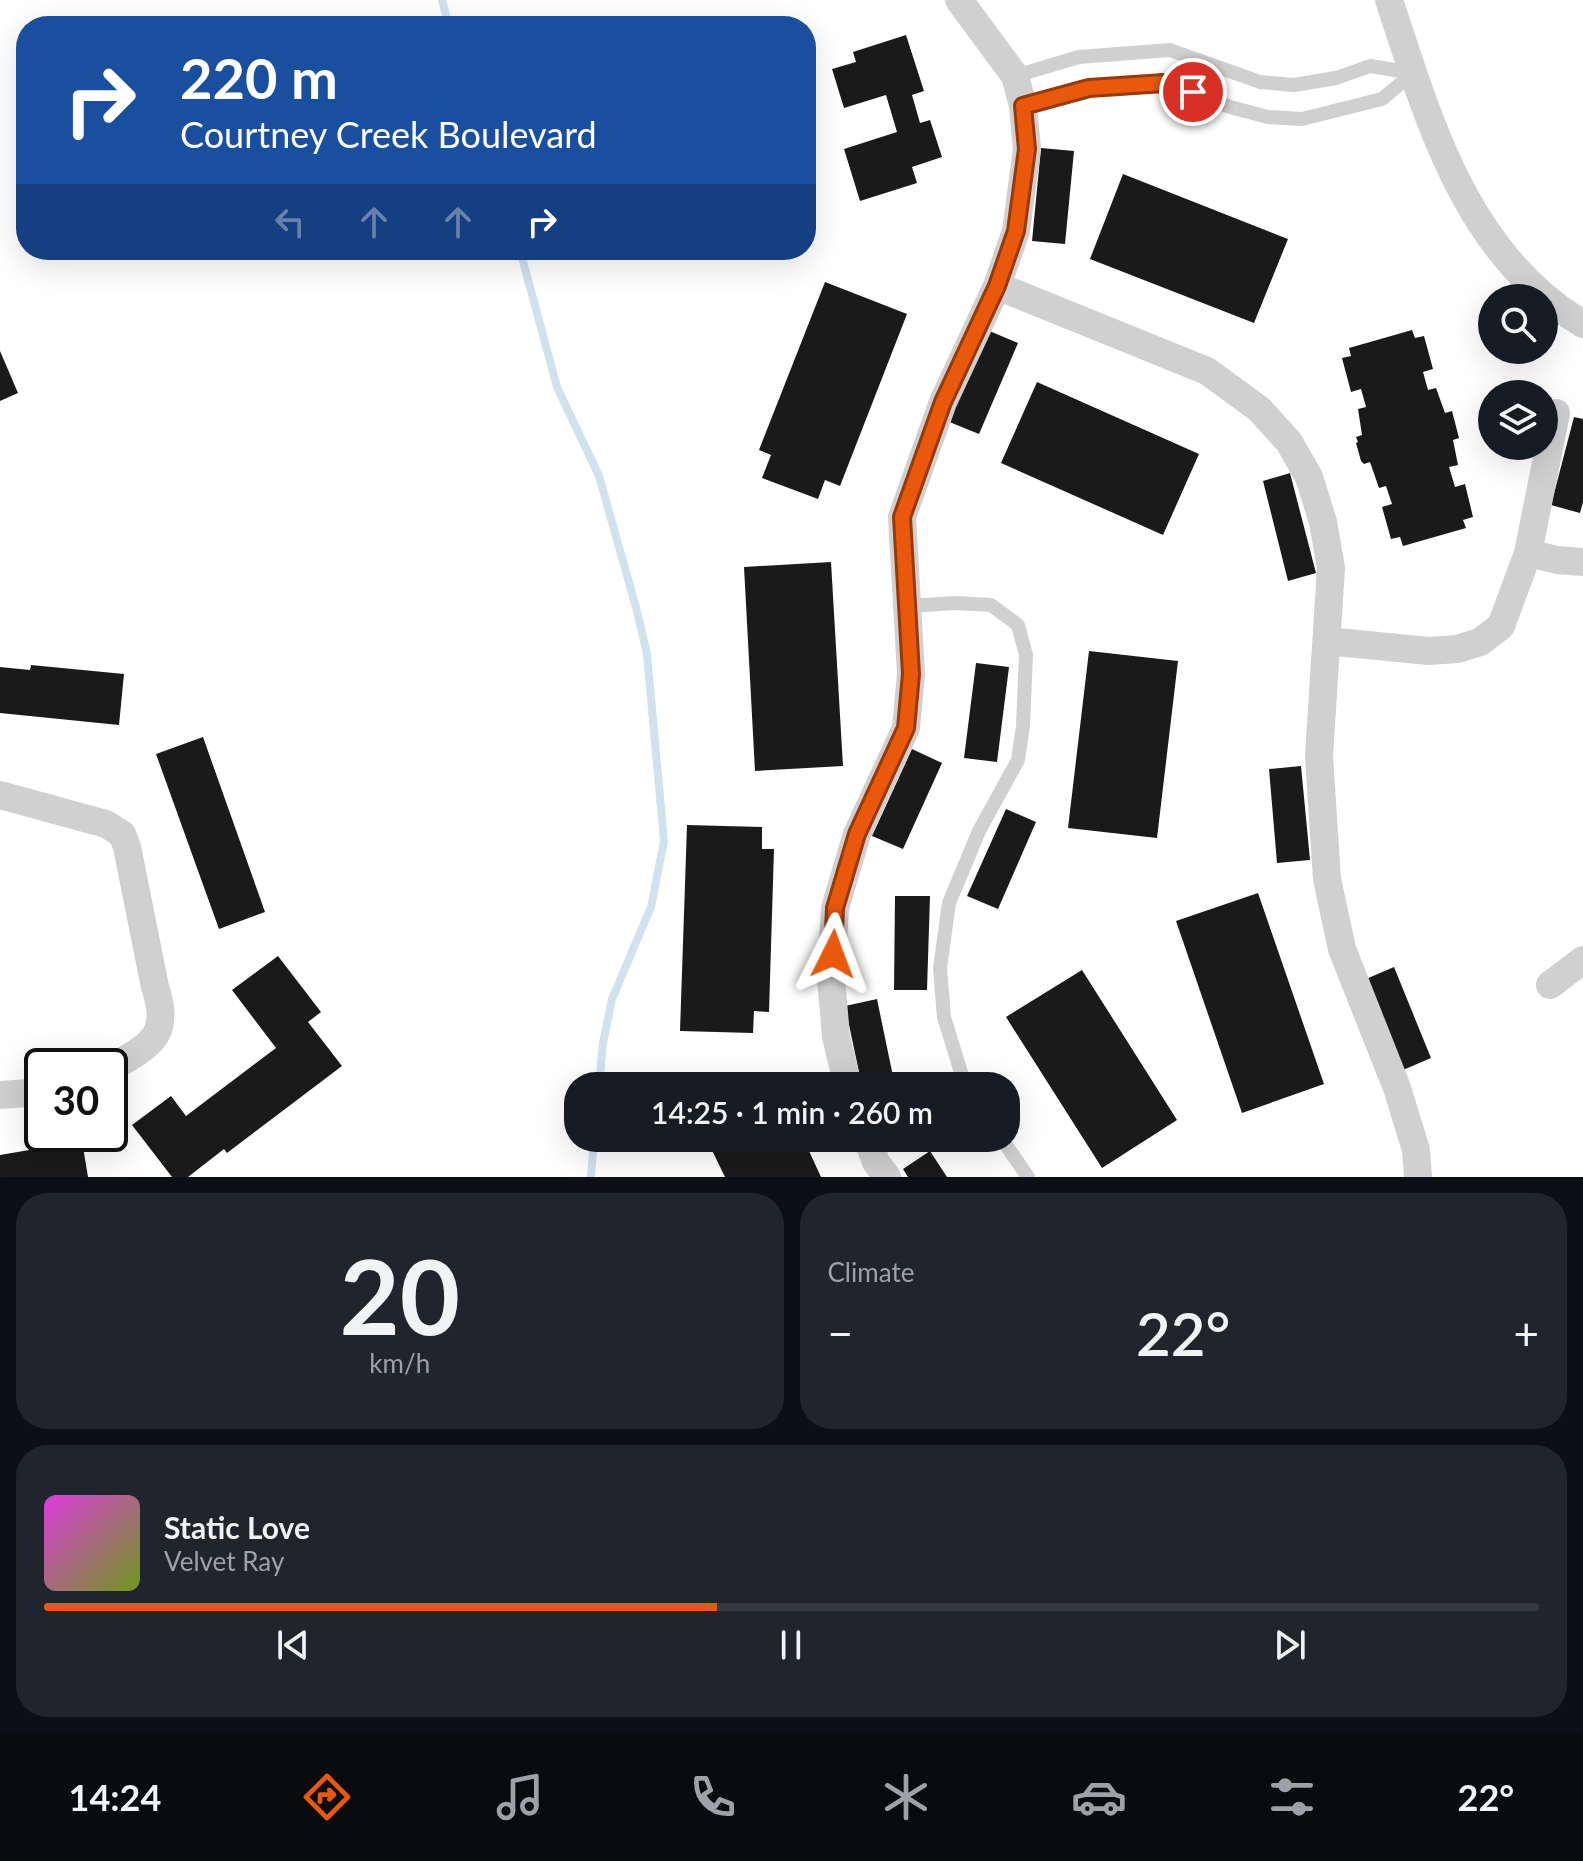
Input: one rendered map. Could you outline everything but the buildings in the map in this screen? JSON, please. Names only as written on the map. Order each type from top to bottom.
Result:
[{"type":"street","points":[[845,1072],[836,1037],[831,978],[835,908],[857,834],[906,728],[911,674],[902,517],[943,402],[997,286],[1016,231],[1023,192],[1027,149],[1023,106],[1015,76],[959,0]]},
{"type":"street","points":[[1389,0],[1442,151],[1482,228],[1501,253],[1541,294],[1583,324]]},
{"type":"street","points":[[997,286],[1207,371],[1259,409],[1289,442],[1309,477],[1323,522],[1331,568],[1319,756],[1327,879],[1342,949],[1397,1088],[1416,1150],[1418,1177]]},
{"type":"street","points":[[1327,641],[1429,651],[1457,649],[1480,642],[1501,626],[1528,553],[1547,460]]},
{"type":"street","points":[[1528,553],[1583,562]]},
{"type":"street","points":[[0,795],[106,824],[122,834],[162,1009],[151,1043],[128,1058]]},
{"type":"street","points":[[1550,985],[1583,960]]},
{"type":"street","points":[[0,1095],[24,1093]]},
{"type":"street","points":[[872,1152],[887,1177]]},
{"type":"lane","points":[[1015,76],[1079,57],[1170,50],[1260,82],[1294,85],[1336,78],[1370,66],[1413,73]]},
{"type":"lane","points":[[1023,106],[1089,88],[1164,83],[1268,117],[1302,119],[1382,99],[1413,73]]},
{"type":"lane","points":[[908,606],[955,603],[991,605],[1018,625],[1026,655],[1023,726],[1018,760],[979,831],[949,903],[940,968],[944,1017],[961,1072]]},
{"type":"lane","points":[[1011,1152],[1028,1177]]},
{"type":"waterway","points":[[442,0],[446,16]]},
{"type":"waterway","points":[[523,260],[557,387],[599,476],[647,654],[664,841],[651,907],[612,999],[600,1072]]},
{"type":"waterway","points":[[591,1177],[593,1152]]},
{"type":"route","points":[[833,954],[835,908],[857,834],[906,728],[911,674],[902,517],[943,402],[997,286],[1016,231],[1027,149],[1023,106],[1089,88],[1164,83],[1193,92]]}]
